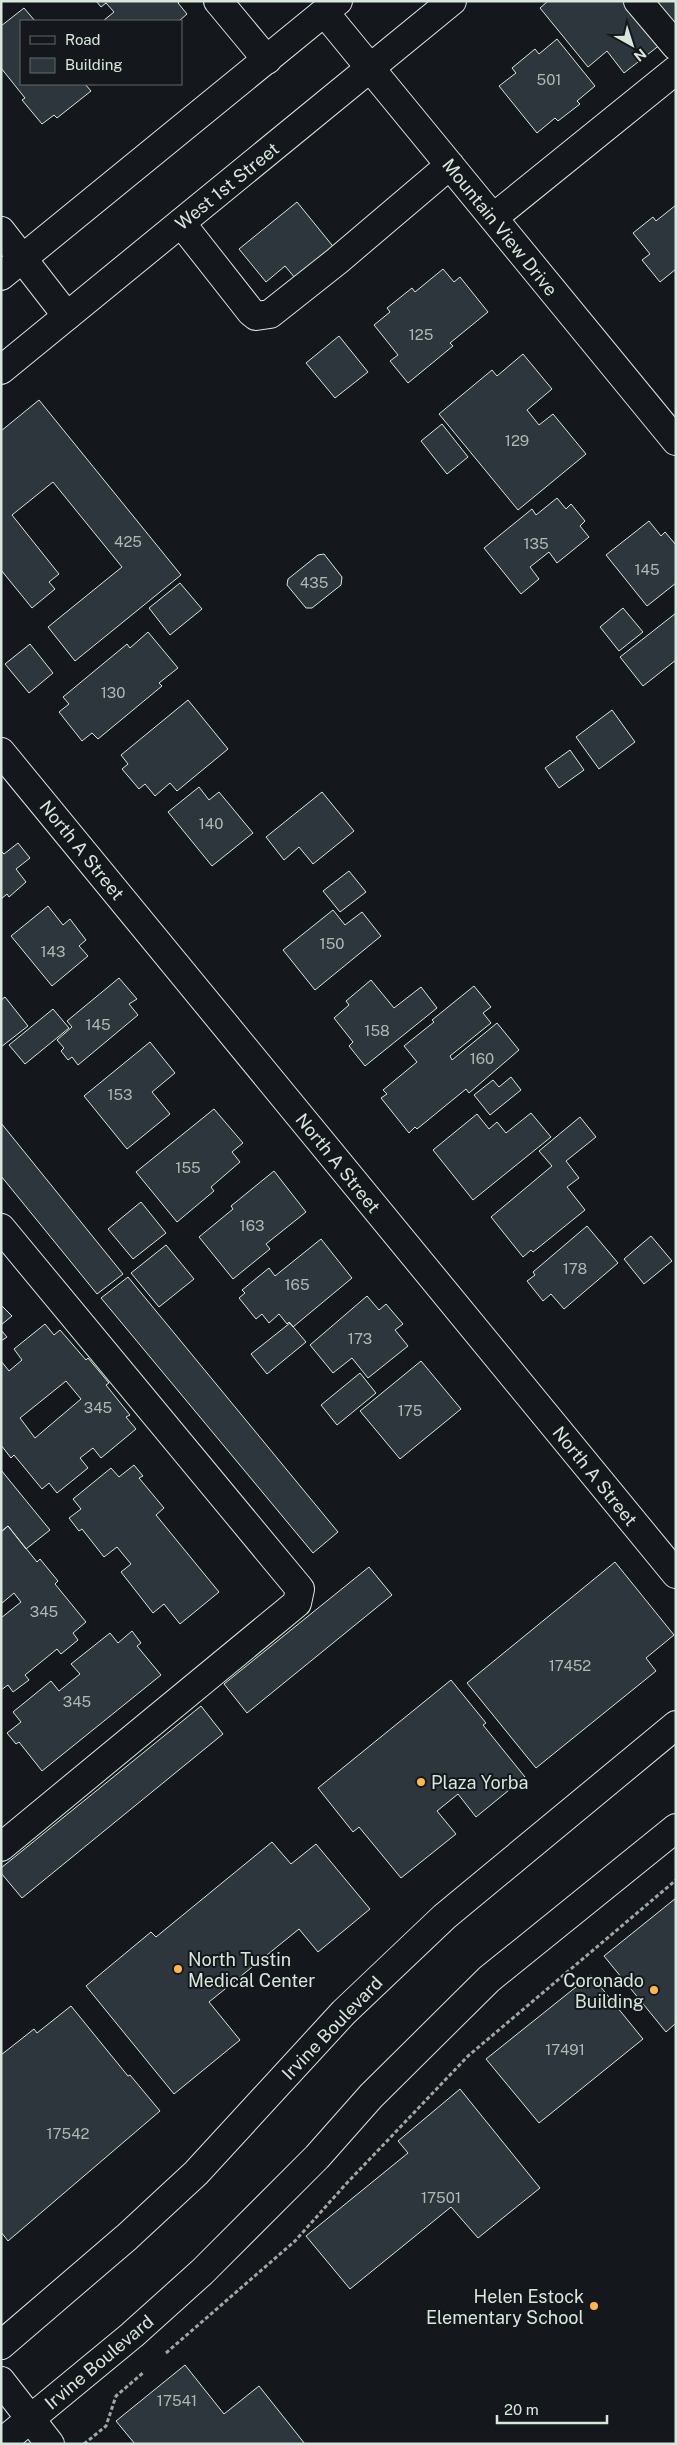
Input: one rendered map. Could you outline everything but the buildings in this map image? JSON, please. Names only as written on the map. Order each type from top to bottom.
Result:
[{"type":"main road","points":[[218,1],[267,60]]},
{"type":"main road","name":"West 1st Street","points":[[1,370],[452,1]]},
{"type":"main road","points":[[638,1],[676,46]]},
{"type":"main road","points":[[1,276],[332,7]]},
{"type":"main road","name":"Mountain View Drive","points":[[332,7],[370,68],[676,441]]},
{"type":"main road","points":[[493,218],[676,70]]},
{"type":"main road","points":[[181,223],[251,312],[256,316],[264,317],[337,262],[450,165]]},
{"type":"main road","points":[[1,231],[67,316]]},
{"type":"main road","name":"North A Street","points":[[1,752],[676,1574]]},
{"type":"main road","points":[[1,1228],[300,1589],[297,1604],[1,1847]]},
{"type":"main road","name":"Irvine Boulevard","points":[[1,2345],[128,2237],[196,2173],[344,2012],[444,1917],[676,1725]]},
{"type":"main road","name":"Irvine Boulevard","points":[[1,2443],[132,2335],[202,2272],[317,2156],[371,2096],[489,1979],[676,1828]]},
{"type":"main road","points":[[1,2381],[50,2444]]},
{"type":"path","points":[[160,2358],[295,2241],[345,2185],[468,2056],[676,1880]]},
{"type":"path","points":[[84,2444],[106,2426],[116,2396],[145,2370]]},
{"type":"place","name":"Plaza Yorba","points":[[421,1782]]},
{"type":"place","name":"North Tustin Medical Center","points":[[178,1969]]},
{"type":"place","name":"Coronado Building","points":[[654,1990]]},
{"type":"place","name":"Helen Estock Elementary School","points":[[594,2306]]}]
